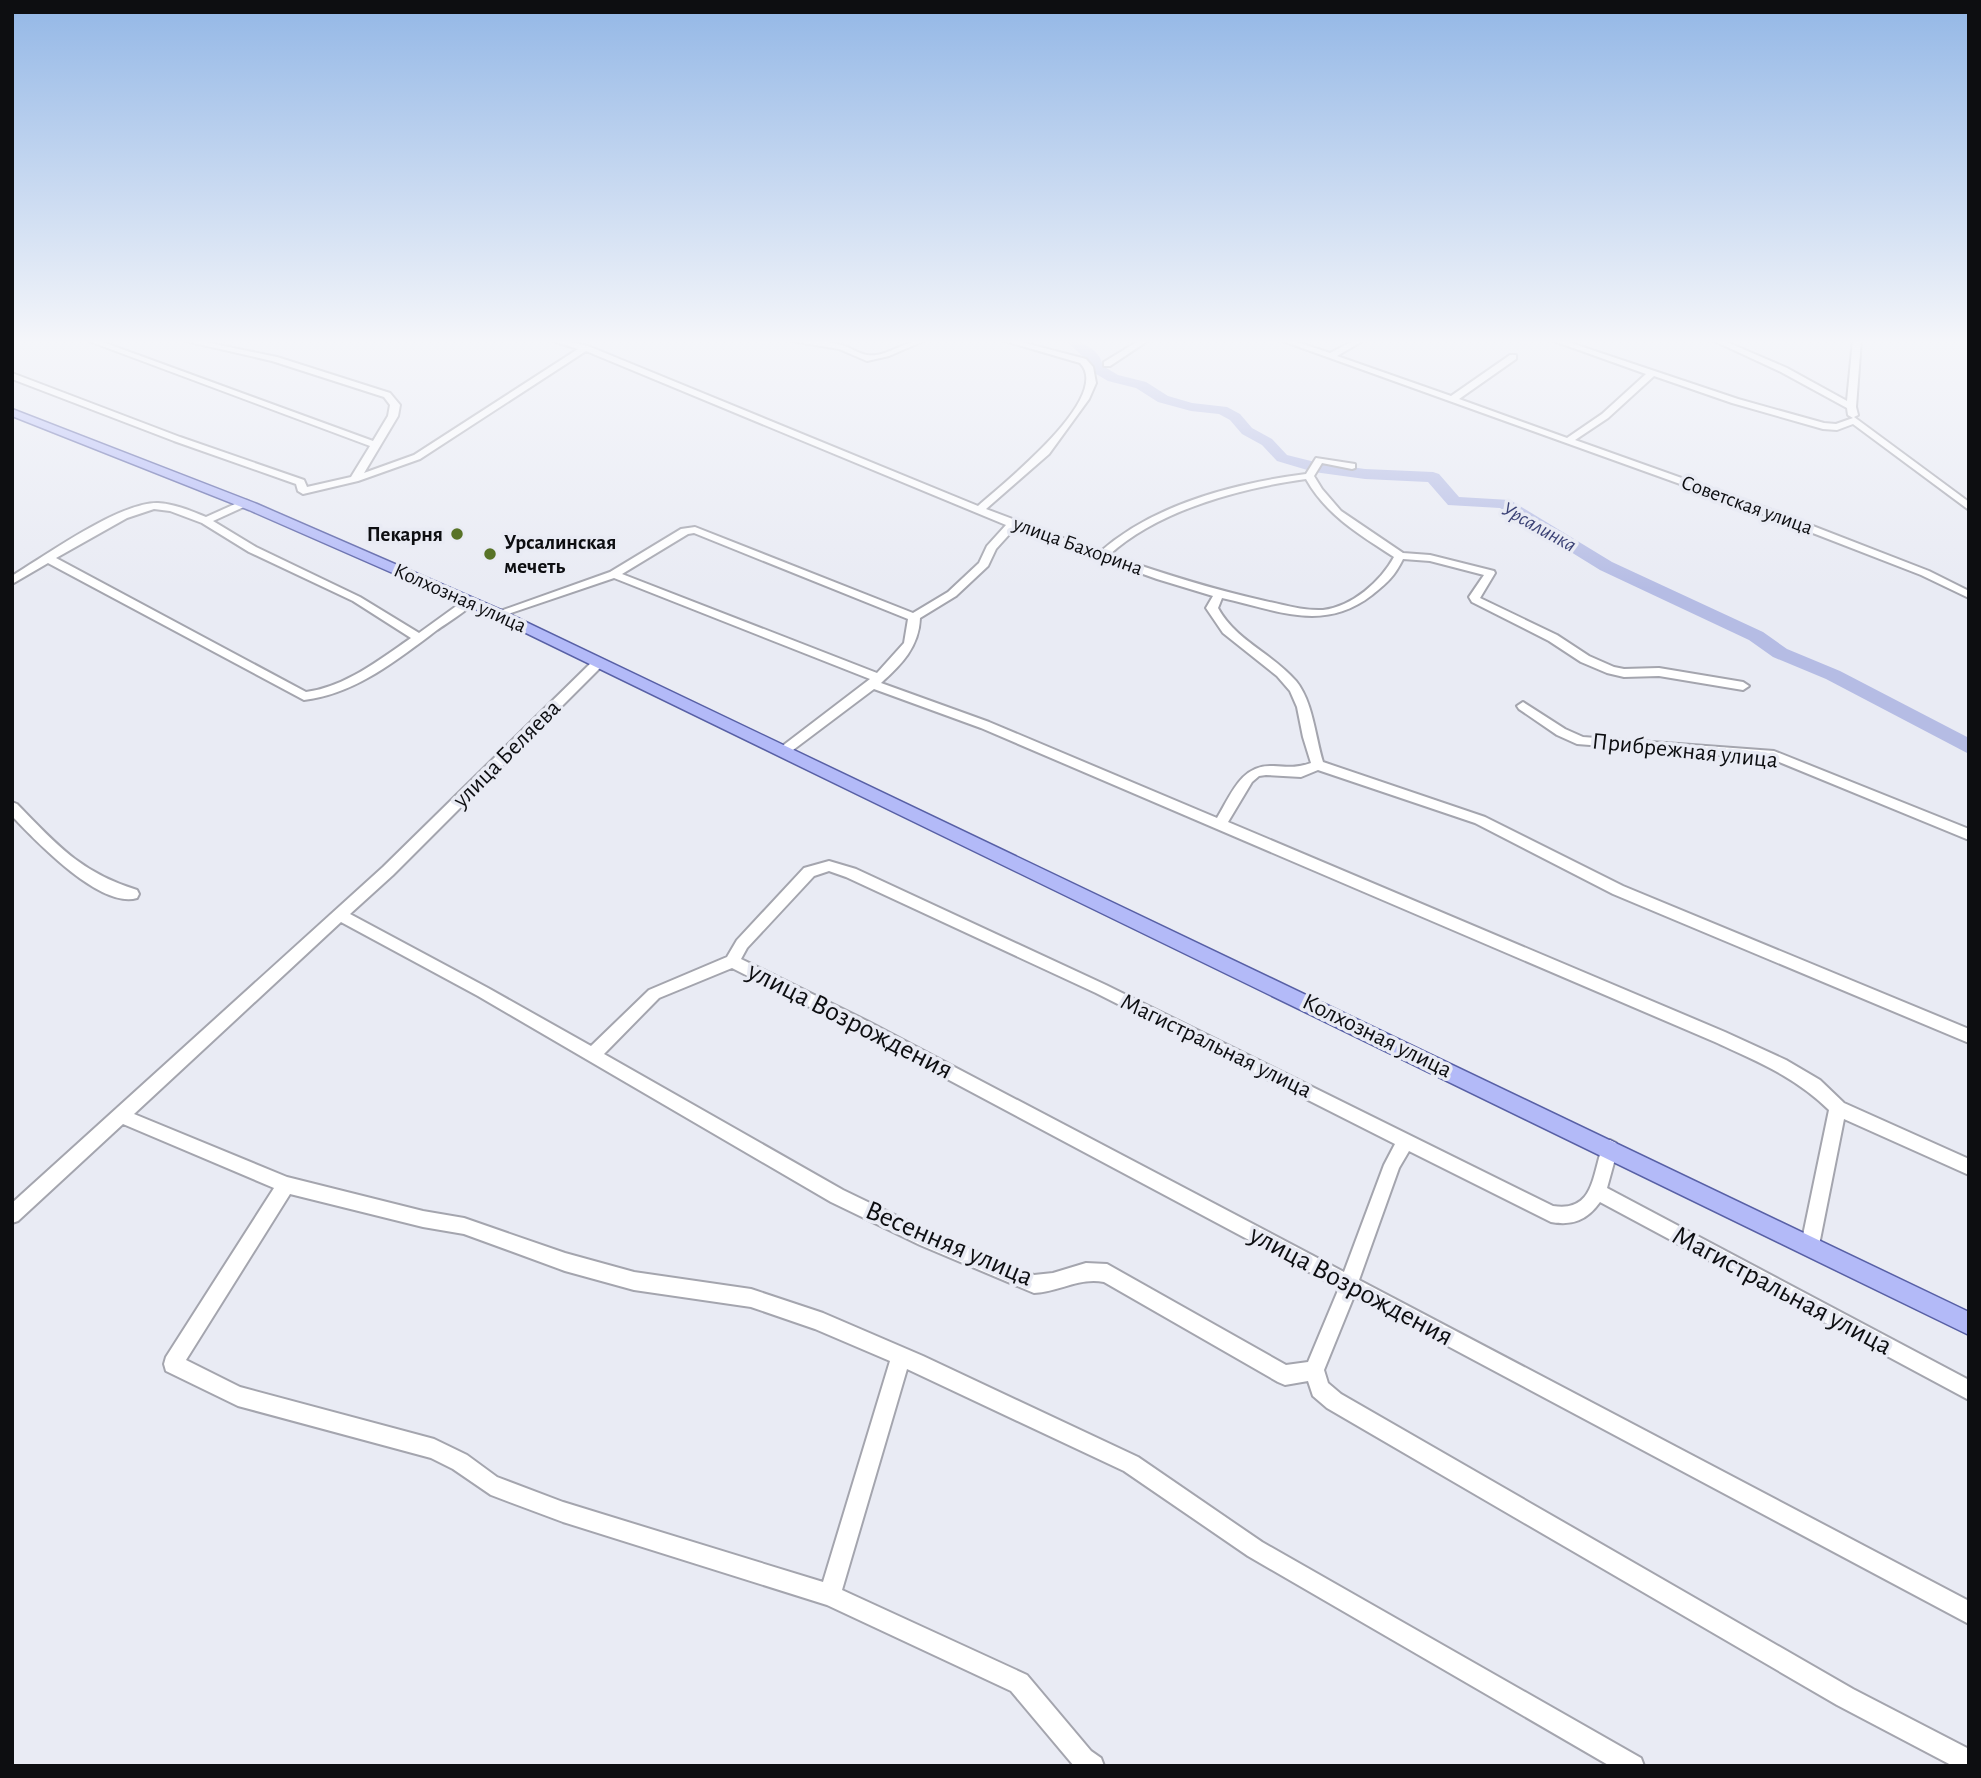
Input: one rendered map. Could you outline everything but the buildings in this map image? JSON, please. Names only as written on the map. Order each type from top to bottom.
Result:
[{"type":"main road","name":"Колхозная улица","points":[[40,423],[244,503],[498,614],[785,750],[1969,1324]]},
{"type":"street","points":[[135,423],[301,482],[303,491],[355,480],[417,457],[469,423]]},
{"type":"street","points":[[315,423],[375,445]]},
{"type":"street","points":[[355,480],[389,423]]},
{"type":"street","name":"улица Бахорина","points":[[768,423],[1013,524],[1219,594],[1305,613],[1326,613],[1354,603],[1389,576],[1400,556]]},
{"type":"street","points":[[980,509],[1046,452],[1067,423]]},
{"type":"street","name":"Советская улица","points":[[1517,423],[1868,550],[1969,594]]},
{"type":"street","points":[[1568,441],[1595,423]]},
{"type":"street","points":[[1812,423],[1837,427],[1847,423]]},
{"type":"street","points":[[1858,423],[1969,507]]},
{"type":"street","points":[[1103,555],[1118,540],[1135,529],[1197,503],[1309,476],[1320,460],[1352,466]]},
{"type":"street","points":[[1309,476],[1326,503],[1345,523],[1400,556],[1430,558],[1490,573],[1474,597],[1476,600],[1553,638],[1585,659],[1624,673],[1660,672],[1743,686]]},
{"type":"street","points":[[205,521],[244,503]]},
{"type":"street","points":[[12,581],[136,510],[163,506],[205,521],[232,540],[277,564],[337,588],[419,638]]},
{"type":"street","points":[[914,617],[952,594],[984,564],[991,548],[1013,524]]},
{"type":"street","points":[[498,614],[614,574],[685,531],[695,530],[914,617]]},
{"type":"street","points":[[48,558],[303,696],[319,696],[336,690],[419,638],[470,601]]},
{"type":"street","points":[[614,574],[985,725],[1780,1065],[1814,1086],[1838,1108],[1969,1167]]},
{"type":"street","points":[[1219,594],[1212,608],[1218,622],[1237,641],[1276,670],[1302,699],[1318,765]]},
{"type":"street","points":[[785,750],[875,681],[909,646],[914,631],[914,617]]},
{"type":"street","name":"улица Беляева","points":[[12,1215],[415,845],[599,662]]},
{"type":"street","name":"Прибрежная улица","points":[[1523,706],[1561,732],[1581,741],[1774,755],[1969,835]]},
{"type":"street","points":[[1220,824],[1247,779],[1255,773],[1266,770],[1301,772],[1318,765],[1480,820],[1618,890],[1969,1036]]},
{"type":"street","points":[[12,807],[50,845],[92,878],[113,891],[132,894]]},
{"type":"street","name":"Магистральная улица","points":[[732,961],[742,944],[797,882],[821,866],[836,867],[1101,989],[1564,1218],[1577,1216],[1586,1208],[1604,1176],[1610,1149]]},
{"type":"street","name":"Весенняя улица","points":[[340,915],[593,1054],[837,1196],[1003,1273],[1034,1284],[1043,1284],[1092,1269],[1107,1273],[1285,1375],[1314,1370]]},
{"type":"street","points":[[593,1054],[654,994],[732,961]]},
{"type":"street","name":"улица Возрождения","points":[[732,961],[864,1027],[1969,1613]]},
{"type":"street","points":[[1810,1245],[1838,1108]]},
{"type":"street","points":[[122,1116],[286,1185],[422,1219],[464,1226],[565,1262],[634,1281],[751,1298],[816,1320],[1131,1464],[1255,1549],[1633,1766]]},
{"type":"street","points":[[1406,1140],[1392,1165],[1349,1284],[1314,1370],[1320,1389],[1334,1401],[1845,1697],[1969,1762]]},
{"type":"street","points":[[286,1185],[173,1364],[238,1396],[433,1449],[460,1461],[491,1485],[563,1512],[830,1595],[1019,1683],[1083,1759],[1093,1766]]},
{"type":"street","name":"Магистральная улица","points":[[1596,1191],[1969,1391]]},
{"type":"street","points":[[830,1595],[901,1357]]},
{"type":"waterway","name":"Урсалинка","points":[[1240,423],[1247,431],[1267,442],[1282,458],[1314,467],[1365,474],[1433,477],[1454,502],[1504,503],[1606,566],[1756,636],[1780,653],[1833,675],[1969,747]]},
{"type":"place","name":"Пекарня","points":[[457,534]]},
{"type":"place","name":"Урсалинская мечеть","points":[[490,554]]}]
